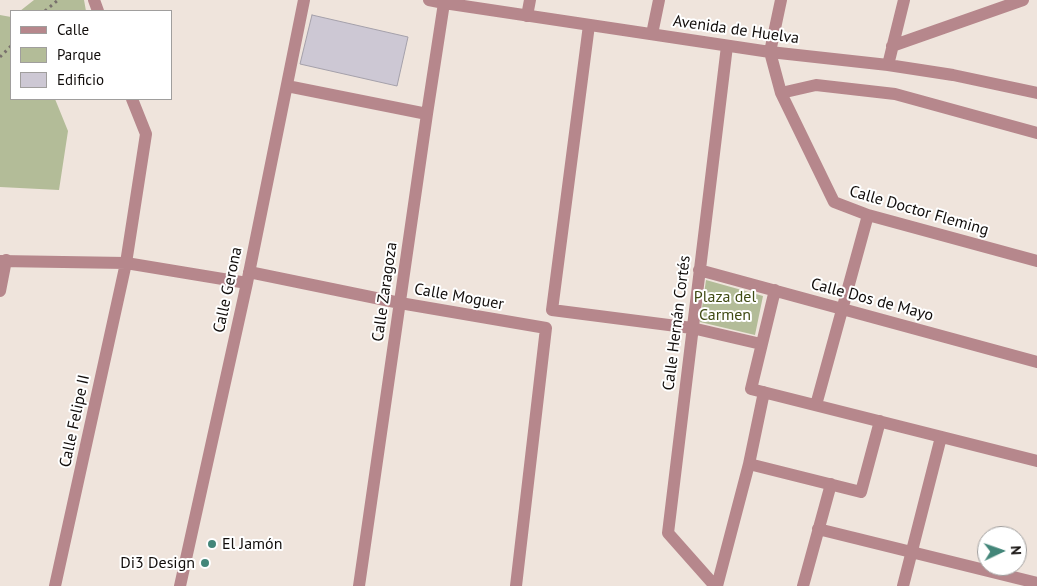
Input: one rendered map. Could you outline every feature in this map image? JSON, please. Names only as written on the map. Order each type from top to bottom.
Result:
[{"type":"street","name":"Calle Gerona","points":[[180,586],[248,278],[304,0]]},
{"type":"street","name":"Avenida de Huelva","points":[[429,0],[770,52],[888,65],[953,75],[1037,93]]},
{"type":"street","points":[[527,16],[530,0]]},
{"type":"street","points":[[652,34],[659,0]]},
{"type":"street","points":[[770,52],[782,0]]},
{"type":"street","points":[[888,65],[904,0]]},
{"type":"street","points":[[892,46],[1024,0]]},
{"type":"street","name":"Calle Zaragoza","points":[[359,586],[444,3]]},
{"type":"street","points":[[589,25],[552,310],[692,328],[761,344]]},
{"type":"street","name":"Calle Hernán Cortés","points":[[716,586],[668,533],[728,46]]},
{"type":"street","name":"Calle Doctor Fleming","points":[[770,52],[781,93],[834,202],[868,216],[1037,261]]},
{"type":"street","points":[[781,93],[816,85],[895,94],[1037,133]]},
{"type":"street","points":[[287,86],[427,114]]},
{"type":"street","name":"Calle Felipe II","points":[[55,586],[126,263],[146,134],[132,100]]},
{"type":"street","points":[[816,405],[868,216]]},
{"type":"street","points":[[0,291],[3,261]]},
{"type":"street","name":"Calle Moguer","points":[[3,261],[126,263],[248,278],[546,328],[516,586]]},
{"type":"street","name":"Calle Dos de Mayo","points":[[699,270],[1037,362]]},
{"type":"street","points":[[775,290],[751,389],[1037,460]]},
{"type":"street","points":[[716,586],[749,464],[764,392]]},
{"type":"street","points":[[749,464],[861,492],[880,421]]},
{"type":"street","points":[[903,586],[941,437]]},
{"type":"street","points":[[803,586],[831,484]]},
{"type":"street","points":[[818,529],[1037,583]]},
{"type":"path","points":[[46,10],[58,0]]},
{"type":"path","points":[[0,57],[10,47]]},
{"type":"green space","points":[[34,0],[84,0],[86,10],[21,10]]},
{"type":"green space","points":[[0,15],[10,17],[10,100],[55,100],[68,131],[59,190],[0,187]]},
{"type":"green space","name":"Plaza del Carmen","points":[[706,280],[763,296],[755,335],[700,322]]},
{"type":"building","points":[[312,15],[408,37],[397,86],[300,64]]},
{"type":"place","name":"El Jamón","points":[[212,544]]},
{"type":"place","name":"Di3 Design","points":[[205,563]]}]
